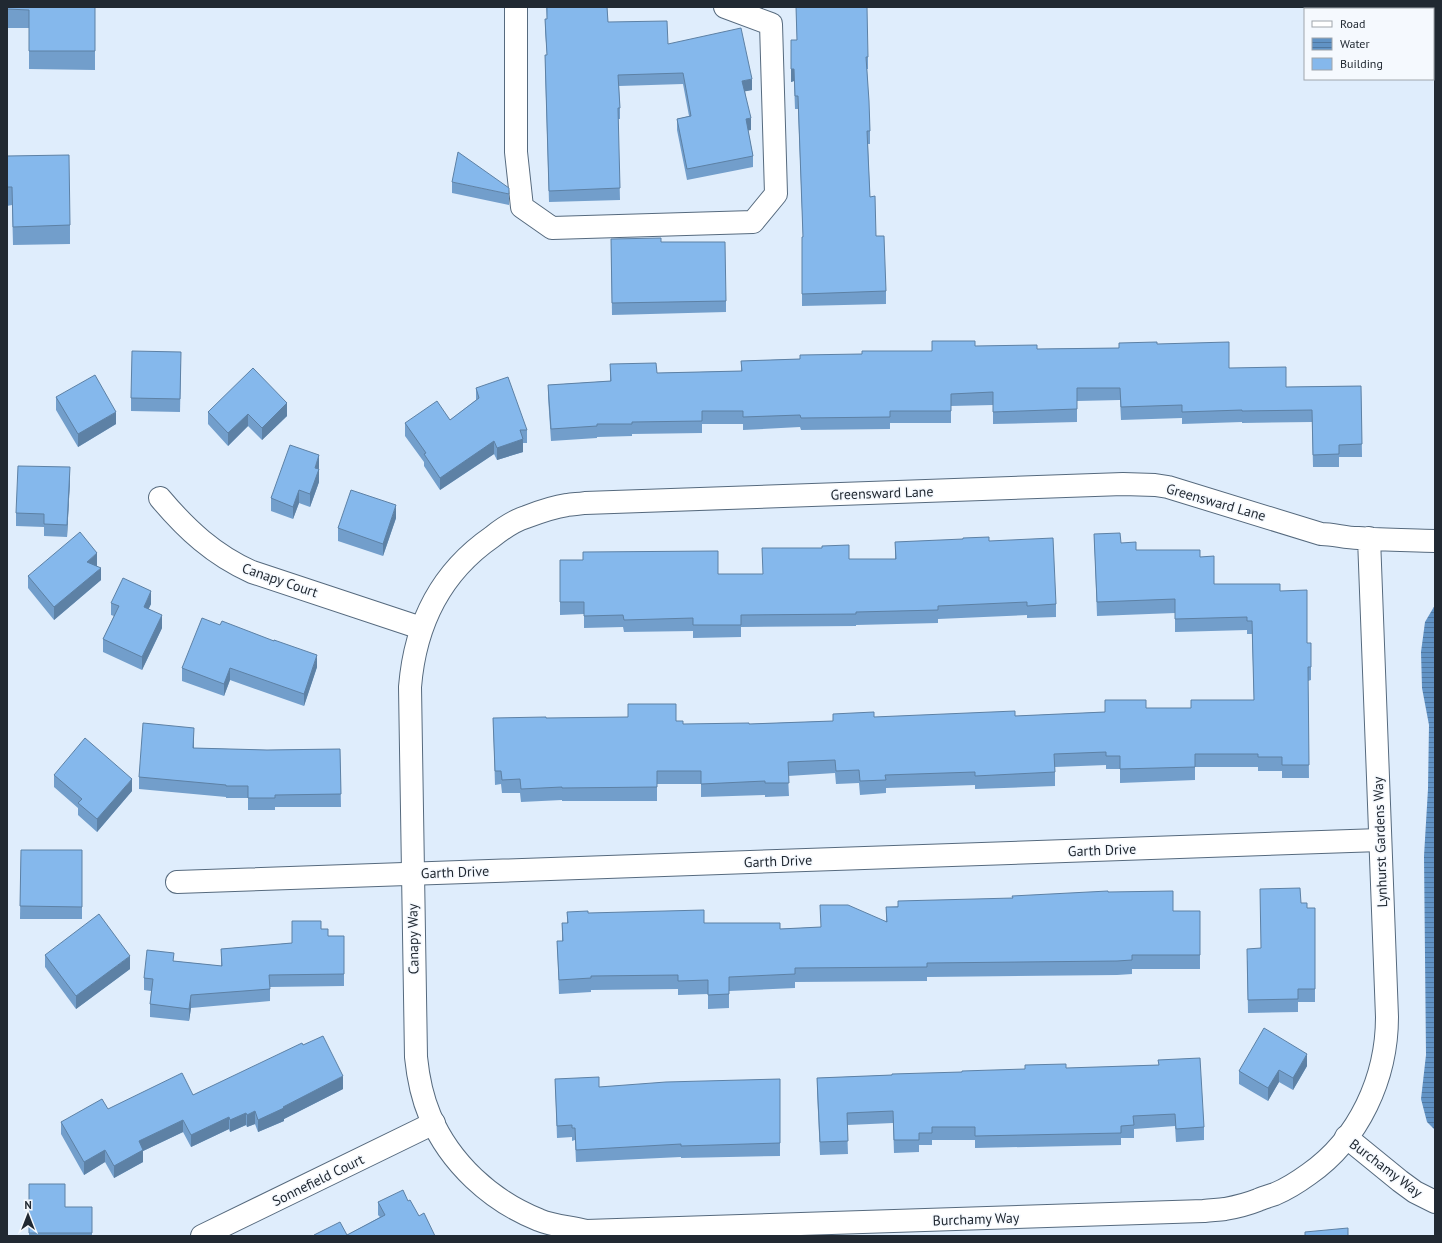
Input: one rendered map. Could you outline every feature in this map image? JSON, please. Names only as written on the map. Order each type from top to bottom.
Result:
[{"type":"street","points":[[516,7],[516,152],[522,207],[552,228],[753,222],[776,194],[771,24],[725,7]]},
{"type":"street","name":"Greensward Lane","points":[[411,672],[421,628],[431,605],[444,583],[458,566],[484,542],[502,529],[525,517],[558,507],[585,503],[1115,485],[1155,485],[1177,489],[1321,534],[1356,538],[1435,540]]},
{"type":"street","name":"Canapy Court","points":[[160,498],[183,524],[200,540],[217,554],[234,564],[252,572],[421,628]]},
{"type":"street","name":"Lynhurst Gardens Way","points":[[1346,1137],[1356,1125],[1371,1098],[1382,1065],[1387,1017],[1369,538]]},
{"type":"street","name":"Canapy Way","points":[[411,672],[412,874],[416,1057],[422,1092],[434,1123],[443,1140],[460,1165],[482,1186]]},
{"type":"street","name":"Garth Drive","points":[[177,882],[1380,840]]},
{"type":"street","name":"Sonnefield Court","points":[[202,1236],[434,1123]]},
{"type":"street","name":"Burchamy Way","points":[[482,1186],[511,1207],[539,1220],[586,1231],[1204,1211],[1223,1209],[1249,1203],[1280,1191],[1315,1170],[1334,1152],[1346,1137],[1415,1192],[1435,1202]]},
{"type":"water","points":[[1435,605],[1435,1130],[1427,1122],[1421,1099],[1426,1055],[1424,856],[1428,789],[1429,725],[1422,688],[1421,652],[1425,622]]},
{"type":"building","points":[[7,7],[95,7],[95,51],[29,51],[29,10],[7,9]]},
{"type":"building","points":[[547,7],[607,7],[608,22],[667,21],[668,44],[741,28],[752,79],[742,81],[751,118],[746,119],[753,156],[687,169],[677,119],[691,116],[683,73],[618,75],[620,108],[618,108],[620,188],[549,191],[545,55],[547,55],[545,19],[547,19]]},
{"type":"building","points":[[796,7],[867,7],[868,57],[866,57],[870,131],[867,131],[870,197],[875,196],[876,236],[884,236],[886,291],[802,294],[803,237],[798,96],[795,96],[794,69],[791,69],[791,40],[797,40]]},
{"type":"building","points":[[458,152],[509,188],[509,194],[452,182]]},
{"type":"building","points":[[69,155],[70,225],[13,227],[12,187],[7,187],[7,156]]},
{"type":"building","points":[[661,238],[661,242],[725,242],[726,301],[612,303],[611,239]]},
{"type":"building","points":[[932,341],[975,341],[975,346],[1037,345],[1037,349],[1119,348],[1119,343],[1157,342],[1157,344],[1229,342],[1229,368],[1286,367],[1286,387],[1361,386],[1362,444],[1339,445],[1339,454],[1313,455],[1312,410],[1182,412],[1182,405],[1121,407],[1120,388],[1077,388],[1077,409],[993,412],[993,392],[951,394],[951,411],[890,411],[890,417],[801,418],[800,415],[743,417],[743,411],[702,411],[702,421],[632,422],[632,424],[597,424],[597,426],[551,429],[548,385],[611,381],[610,364],[656,363],[657,373],[742,371],[741,361],[800,359],[800,355],[862,354],[862,351],[932,351]]},
{"type":"building","points":[[132,351],[181,352],[180,399],[131,398]]},
{"type":"building","points":[[253,368],[287,403],[262,428],[248,414],[228,433],[208,412]]},
{"type":"building","points":[[95,375],[116,412],[78,434],[56,397]]},
{"type":"building","points":[[508,377],[527,430],[520,430],[523,439],[497,448],[494,441],[440,478],[424,454],[426,453],[405,423],[437,401],[450,420],[479,398],[476,388]]},
{"type":"building","points":[[290,445],[319,455],[315,468],[319,469],[310,494],[299,490],[293,507],[271,498]]},
{"type":"building","points":[[18,466],[70,467],[67,525],[44,524],[44,514],[16,513]]},
{"type":"building","points":[[351,490],[396,505],[383,544],[338,528]]},
{"type":"building","points":[[80,532],[97,553],[87,562],[101,568],[54,607],[28,576]]},
{"type":"building","points":[[1120,533],[1121,543],[1136,542],[1136,550],[1200,550],[1200,557],[1214,556],[1214,584],[1280,584],[1280,591],[1307,590],[1307,643],[1311,643],[1311,667],[1308,667],[1309,765],[1282,765],[1282,757],[1258,757],[1258,754],[1195,754],[1195,767],[1120,769],[1120,756],[1106,756],[1106,752],[1054,754],[1055,772],[975,776],[975,772],[885,775],[886,780],[860,781],[859,770],[836,771],[835,760],[788,762],[789,783],[765,783],[765,781],[701,784],[701,771],[657,771],[657,787],[562,787],[521,789],[520,779],[502,780],[501,771],[495,771],[493,718],[628,717],[628,704],[676,704],[676,721],[683,721],[683,724],[749,724],[833,721],[833,714],[874,712],[874,717],[1015,711],[1015,716],[1105,712],[1105,700],[1146,700],[1146,708],[1191,708],[1191,700],[1254,700],[1252,621],[1247,621],[1247,617],[1175,619],[1175,599],[1097,602],[1094,534]]},
{"type":"building","points":[[989,537],[989,541],[1053,538],[1056,604],[1027,606],[1027,602],[938,606],[938,610],[856,612],[856,614],[741,615],[741,625],[693,625],[693,618],[624,620],[623,615],[584,616],[584,602],[560,602],[560,560],[583,560],[583,552],[718,551],[718,574],[763,574],[762,548],[822,548],[822,546],[849,545],[849,559],[896,559],[895,542]]},
{"type":"building","points":[[123,578],[151,591],[144,607],[162,615],[142,657],[103,639],[119,606],[111,603]]},
{"type":"building","points":[[202,618],[220,625],[222,621],[274,641],[317,655],[304,694],[230,668],[224,684],[182,668]]},
{"type":"building","points":[[143,723],[194,728],[193,748],[267,750],[340,749],[341,794],[275,795],[275,798],[248,798],[248,786],[226,786],[139,777]]},
{"type":"building","points":[[85,738],[132,779],[97,819],[78,803],[82,799],[54,775]]},
{"type":"building","points":[[21,850],[82,850],[82,907],[20,906]]},
{"type":"building","points":[[1300,888],[1301,903],[1307,903],[1307,908],[1315,908],[1315,989],[1298,989],[1298,999],[1248,1000],[1247,949],[1261,948],[1260,889]]},
{"type":"building","points":[[1108,891],[1173,891],[1173,911],[1200,911],[1200,955],[1132,955],[1132,960],[1117,961],[927,963],[927,967],[795,968],[795,974],[729,977],[729,994],[708,995],[708,980],[678,981],[678,975],[591,976],[591,978],[559,980],[557,941],[563,941],[562,923],[568,923],[567,912],[588,911],[588,913],[704,910],[704,923],[780,923],[780,929],[821,927],[820,905],[848,905],[887,922],[886,907],[898,907],[898,901],[1013,898],[1012,896]]},
{"type":"building","points":[[99,914],[130,956],[76,996],[45,955]]},
{"type":"building","points":[[292,921],[321,921],[321,929],[328,929],[328,936],[344,936],[344,974],[269,975],[270,989],[191,995],[189,1009],[150,1004],[153,979],[144,978],[147,950],[174,953],[173,961],[222,966],[221,949],[292,943]]},
{"type":"building","points":[[1264,1028],[1307,1054],[1293,1078],[1279,1070],[1268,1088],[1239,1071]]},
{"type":"building","points":[[323,1036],[343,1076],[283,1107],[284,1108],[258,1120],[255,1111],[247,1115],[246,1113],[230,1120],[229,1117],[191,1135],[183,1120],[139,1141],[143,1150],[114,1166],[105,1150],[84,1162],[61,1122],[102,1099],[108,1109],[182,1073],[193,1095],[302,1043],[303,1045]]},
{"type":"building","points":[[1200,1058],[1204,1127],[1176,1129],[1175,1114],[1133,1116],[1134,1125],[1121,1126],[1121,1133],[975,1136],[975,1127],[932,1127],[932,1133],[919,1133],[919,1140],[894,1140],[893,1111],[847,1113],[848,1141],[820,1142],[817,1078],[1025,1069],[1025,1065],[1066,1064],[1066,1068],[1159,1065],[1158,1060]]},
{"type":"building","points":[[599,1077],[599,1087],[666,1082],[780,1079],[780,1143],[681,1146],[681,1144],[576,1150],[575,1128],[572,1128],[572,1125],[557,1126],[555,1079]]},
{"type":"building","points":[[29,1184],[65,1184],[65,1207],[92,1207],[92,1233],[29,1233]]},
{"type":"building","points":[[403,1190],[408,1201],[410,1200],[419,1216],[424,1213],[435,1236],[314,1236],[340,1222],[347,1235],[385,1215],[378,1202]]},
{"type":"building","points":[[1348,1228],[1348,1236],[1305,1236],[1305,1232]]}]
